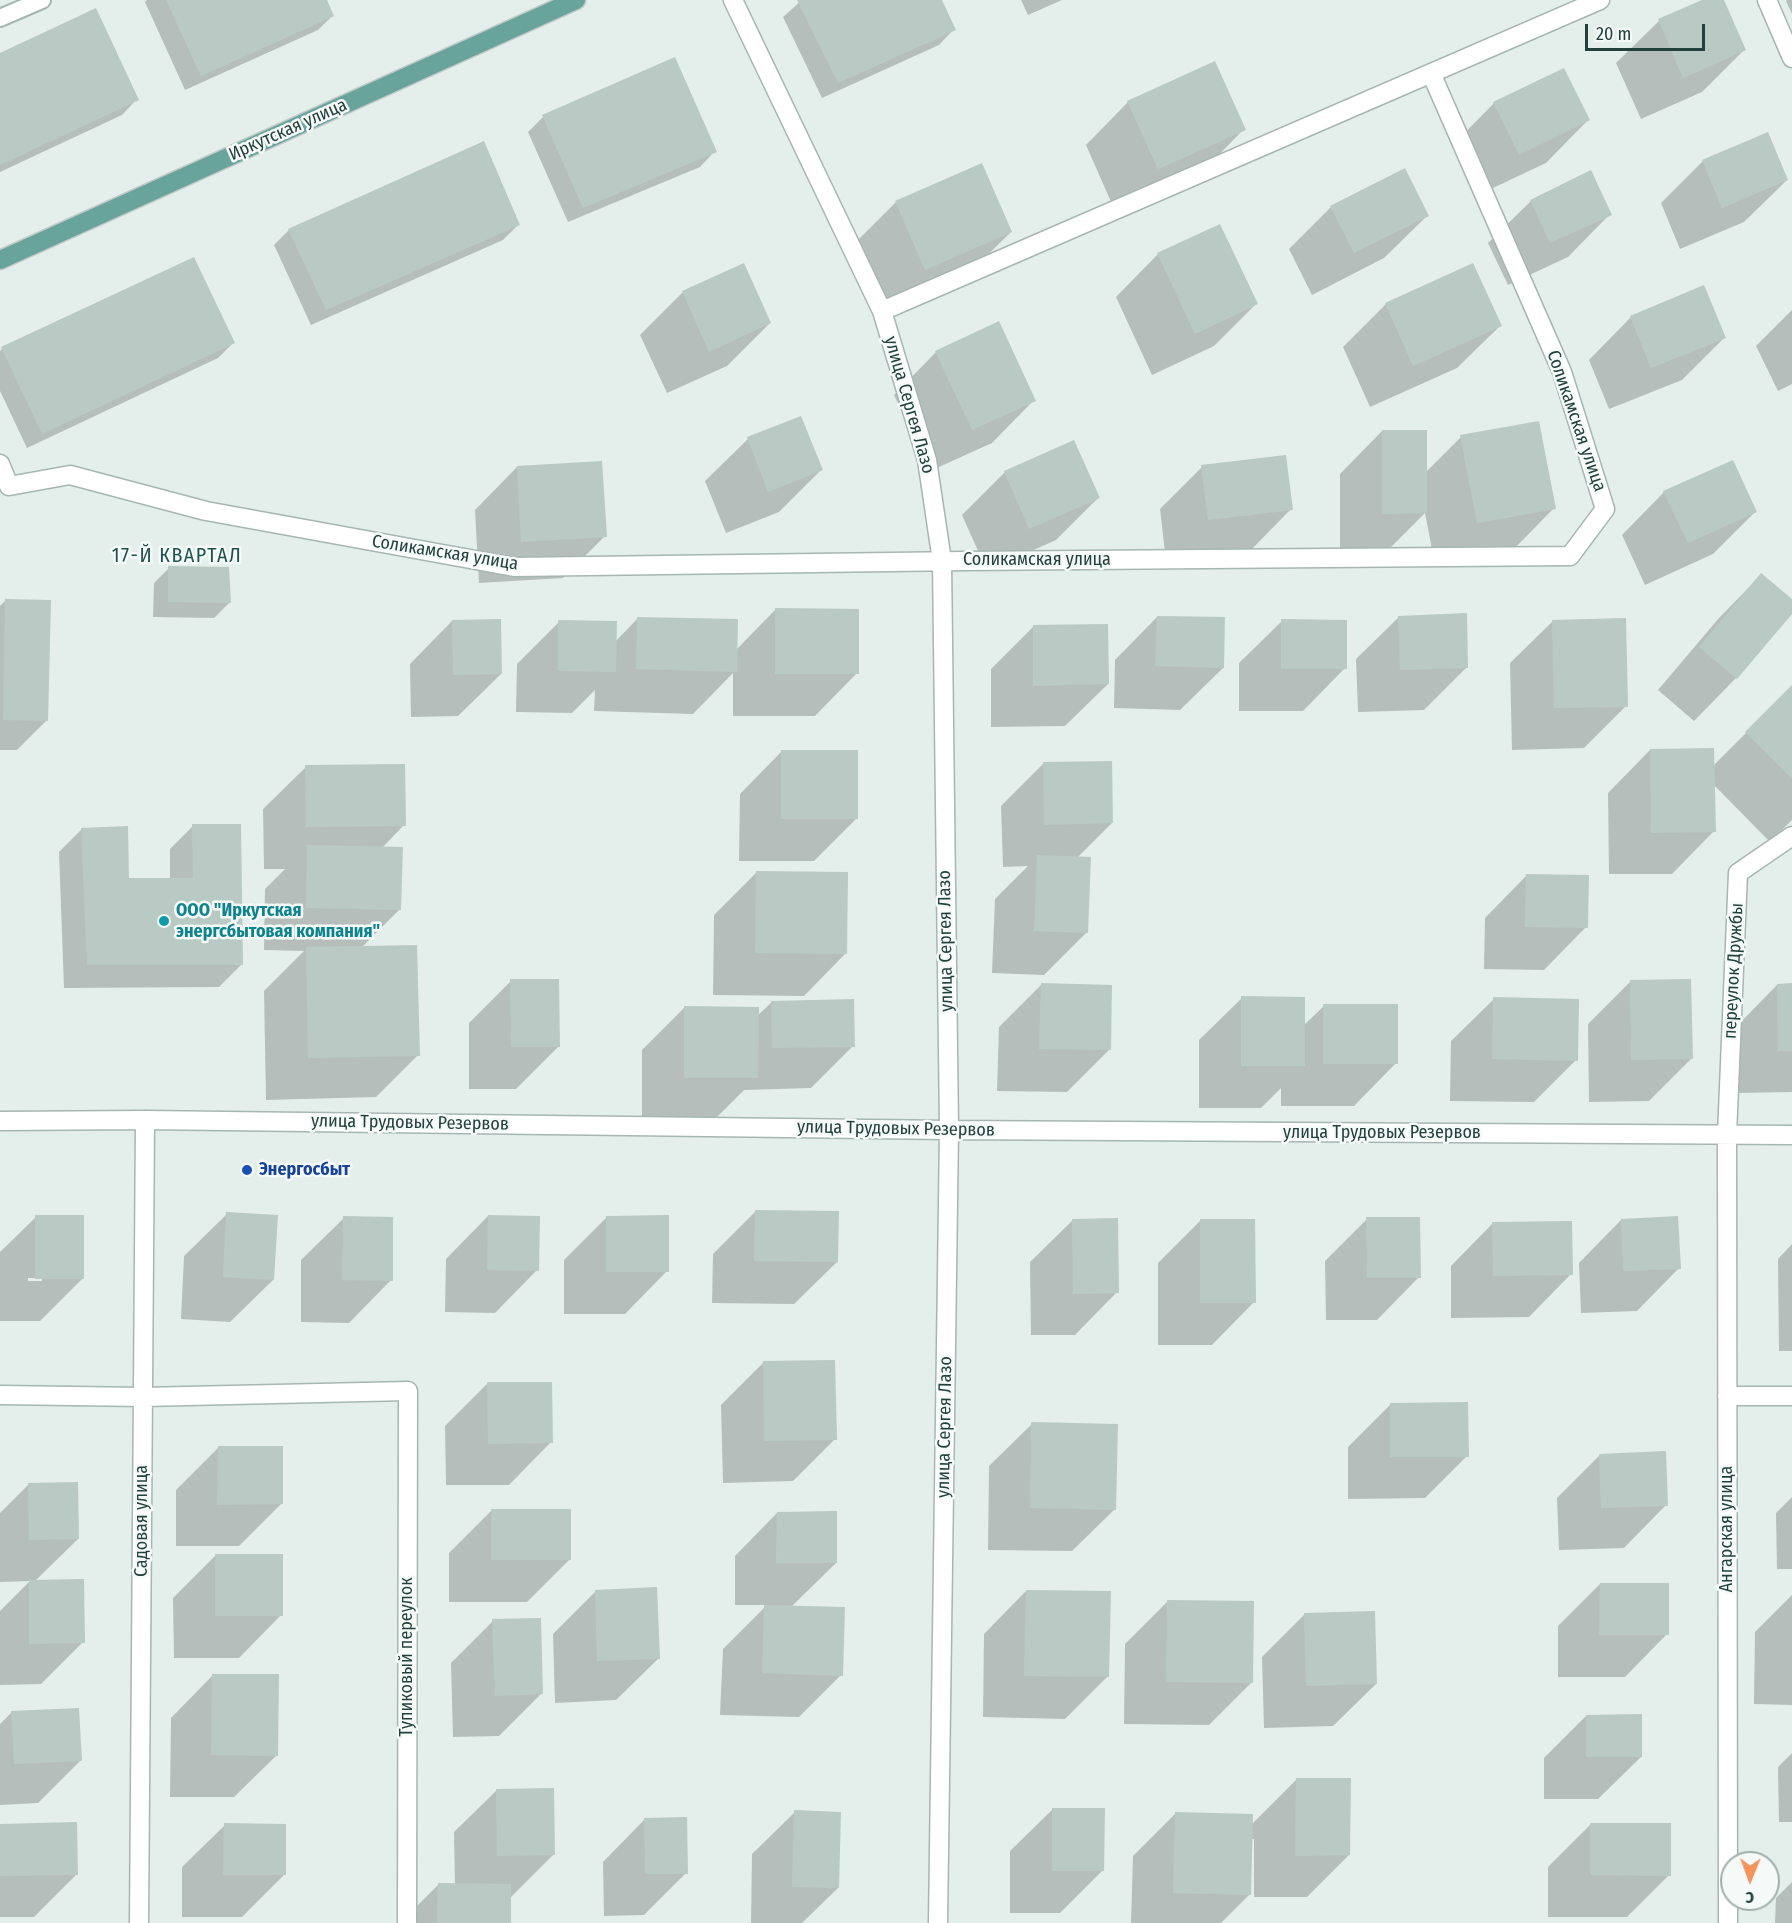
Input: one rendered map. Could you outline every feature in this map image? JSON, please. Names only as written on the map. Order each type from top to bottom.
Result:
[{"type":"main road","name":"Иркутская улица","points":[[0,260],[576,0]]},
{"type":"street","name":"улица Сергея Лазо","points":[[733,0],[882,311],[927,460],[942,561],[949,1130],[938,1923]]},
{"type":"street","points":[[882,311],[1600,0]]},
{"type":"street","points":[[1767,0],[1792,58]]},
{"type":"street","name":"Соликамская улица","points":[[0,464],[9,486],[70,475],[206,511],[514,567],[1570,556],[1605,510],[1562,372],[1431,72]]},
{"type":"street","name":"переулок Дружбы","points":[[1727,1135],[1738,873],[1792,836]]},
{"type":"street","name":"улица Трудовых Резервов","points":[[0,1121],[145,1120],[949,1130],[1792,1135]]},
{"type":"street","name":"Садовая улица","points":[[139,1923],[145,1120]]},
{"type":"street","name":"Ангарская улица","points":[[1727,1135],[1728,1923]]},
{"type":"street","name":"Тупиковый переулок","points":[[143,1397],[408,1391],[407,1923]]},
{"type":"street","points":[[0,1395],[143,1397]]},
{"type":"street","points":[[1727,1396],[1792,1396]]},
{"type":"lane","points":[[0,18],[42,0]]},
{"type":"building","points":[[166,0],[327,0],[334,16],[201,76]]},
{"type":"building","points":[[797,0],[942,0],[956,30],[838,83]]},
{"type":"building","points":[[1702,0],[1724,0],[1746,50],[1683,78],[1658,19]]},
{"type":"building","points":[[96,8],[139,100],[0,165],[0,53]]},
{"type":"building","points":[[675,57],[717,152],[583,208],[542,115]]},
{"type":"building","points":[[1215,61],[1246,130],[1158,169],[1127,101]]},
{"type":"building","points":[[1564,68],[1590,120],[1519,155],[1493,102]]},
{"type":"building","points":[[1768,132],[1788,180],[1722,208],[1702,160]]},
{"type":"building","points":[[484,141],[520,225],[326,310],[288,229]]},
{"type":"building","points":[[982,163],[1012,232],[925,270],[895,201]]},
{"type":"building","points":[[1405,168],[1429,216],[1354,253],[1330,206]]},
{"type":"building","points":[[1591,170],[1612,215],[1550,243],[1530,200]]},
{"type":"building","points":[[1220,224],[1258,304],[1195,334],[1157,253]]},
{"type":"building","points":[[194,257],[235,343],[42,434],[1,347]]},
{"type":"building","points":[[744,263],[771,323],[709,352],[682,291]]},
{"type":"building","points":[[1473,263],[1502,326],[1413,366],[1385,303]]},
{"type":"building","points":[[1704,285],[1726,338],[1651,368],[1630,316]]},
{"type":"building","points":[[999,321],[1036,401],[972,430],[935,351]]},
{"type":"building","points":[[801,416],[823,470],[768,492],[747,437]]},
{"type":"building","points":[[1539,421],[1556,509],[1477,523],[1460,435]]},
{"type":"building","points":[[1382,430],[1427,430],[1427,513],[1382,514]]},
{"type":"building","points":[[1074,440],[1100,498],[1029,529],[1004,471]]},
{"type":"building","points":[[1286,455],[1293,510],[1208,520],[1201,465]]},
{"type":"building","points":[[1733,460],[1757,512],[1688,543],[1663,491]]},
{"type":"building","points":[[602,461],[607,537],[521,542],[517,466]]},
{"type":"building","points":[[168,566],[229,567],[231,603],[168,602]]},
{"type":"building","points":[[1761,573],[1792,599],[1792,614],[1737,679],[1699,647]]},
{"type":"building","points":[[5,599],[51,600],[48,721],[3,720]]},
{"type":"building","points":[[775,608],[859,609],[859,674],[775,674]]},
{"type":"building","points":[[1467,613],[1468,668],[1400,670],[1398,616]]},
{"type":"building","points":[[1157,616],[1225,617],[1224,668],[1155,666]]},
{"type":"building","points":[[637,617],[738,619],[737,672],[636,669]]},
{"type":"building","points":[[1626,618],[1628,707],[1554,708],[1552,620]]},
{"type":"building","points":[[501,619],[502,674],[453,675],[452,620]]},
{"type":"building","points":[[1281,619],[1347,620],[1347,669],[1281,669]]},
{"type":"building","points":[[558,620],[617,621],[616,672],[558,671]]},
{"type":"building","points":[[1108,624],[1109,684],[1033,686],[1033,625]]},
{"type":"building","points":[[1792,685],[1792,779],[1745,732]]},
{"type":"building","points":[[1714,748],[1716,832],[1651,833],[1650,749]]},
{"type":"building","points":[[781,750],[858,750],[858,819],[781,819]]},
{"type":"building","points":[[1112,761],[1113,823],[1044,825],[1043,762]]},
{"type":"building","points":[[405,764],[406,826],[306,827],[305,765]]},
{"type":"building","name":"ООО \"Иркутская энергсбытовая компания\"","points":[[192,824],[241,824],[243,965],[87,965],[81,828],[128,826],[129,878],[193,878]]},
{"type":"building","points":[[307,845],[403,847],[401,910],[306,908]]},
{"type":"building","points":[[1037,855],[1091,857],[1088,933],[1034,931]]},
{"type":"building","points":[[756,871],[848,872],[847,954],[755,953]]},
{"type":"building","points":[[1526,874],[1589,875],[1588,928],[1525,927]]},
{"type":"building","points":[[417,945],[420,1056],[308,1058],[306,947]]},
{"type":"building","points":[[510,979],[559,979],[560,1047],[511,1047]]},
{"type":"building","points":[[1691,979],[1693,1059],[1631,1060],[1630,980]]},
{"type":"building","points":[[1041,983],[1112,985],[1111,1050],[1039,1049]]},
{"type":"building","points":[[1792,983],[1792,1051],[1778,1051],[1777,984]]},
{"type":"building","points":[[1241,996],[1305,997],[1305,1066],[1241,1066]]},
{"type":"building","points":[[1493,997],[1579,999],[1578,1061],[1492,1059]]},
{"type":"building","points":[[854,999],[855,1047],[772,1048],[771,1001]]},
{"type":"building","points":[[1323,1004],[1398,1004],[1398,1064],[1323,1064]]},
{"type":"building","points":[[684,1006],[759,1007],[758,1078],[684,1078]]},
{"type":"building","points":[[755,1210],[839,1211],[838,1262],[754,1261]]},
{"type":"building","points":[[226,1212],[278,1215],[274,1280],[223,1277]]},
{"type":"building","points":[[35,1215],[84,1215],[84,1279],[35,1279]]},
{"type":"building","points":[[488,1215],[540,1216],[539,1271],[487,1270]]},
{"type":"building","points":[[669,1215],[669,1272],[606,1272],[606,1216]]},
{"type":"building","points":[[343,1216],[393,1217],[393,1281],[342,1280]]},
{"type":"building","points":[[1678,1216],[1681,1269],[1623,1271],[1621,1219]]},
{"type":"building","points":[[1366,1217],[1420,1217],[1421,1278],[1367,1278]]},
{"type":"building","points":[[1118,1218],[1119,1293],[1073,1294],[1072,1219]]},
{"type":"building","points":[[1200,1219],[1255,1219],[1256,1303],[1200,1303]]},
{"type":"building","points":[[1572,1221],[1573,1275],[1493,1276],[1492,1222]]},
{"type":"building","points":[[835,1360],[837,1440],[764,1441],[763,1361]]},
{"type":"building","points":[[487,1382],[552,1382],[553,1443],[488,1444]]},
{"type":"building","points":[[1468,1402],[1469,1457],[1390,1457],[1390,1403]]},
{"type":"building","points":[[1031,1422],[1118,1424],[1116,1510],[1030,1508]]},
{"type":"building","points":[[218,1446],[283,1446],[283,1504],[217,1505]]},
{"type":"building","points":[[1666,1451],[1668,1506],[1601,1508],[1599,1454]]},
{"type":"building","points":[[78,1482],[79,1539],[29,1540],[28,1483]]},
{"type":"building","points":[[491,1509],[571,1509],[571,1560],[491,1560]]},
{"type":"building","points":[[837,1511],[837,1563],[776,1563],[777,1512]]},
{"type":"building","points":[[215,1554],[283,1554],[283,1616],[215,1616]]},
{"type":"building","points":[[84,1579],[85,1643],[29,1644],[29,1580]]},
{"type":"building","points":[[1600,1583],[1669,1583],[1669,1635],[1599,1635]]},
{"type":"building","points":[[657,1587],[660,1659],[597,1661],[595,1590]]},
{"type":"building","points":[[1026,1590],[1111,1591],[1109,1677],[1024,1676]]},
{"type":"building","points":[[1167,1600],[1254,1601],[1253,1683],[1166,1682]]},
{"type":"building","points":[[764,1605],[845,1607],[843,1676],[762,1673]]},
{"type":"building","points":[[1375,1611],[1377,1684],[1306,1686],[1304,1613]]},
{"type":"building","points":[[541,1618],[543,1694],[495,1696],[492,1619]]},
{"type":"building","points":[[212,1674],[279,1674],[278,1756],[211,1755]]},
{"type":"building","points":[[79,1708],[82,1761],[14,1764],[11,1711]]},
{"type":"building","points":[[1642,1714],[1642,1757],[1586,1757],[1586,1715]]},
{"type":"building","points":[[1296,1778],[1351,1778],[1350,1855],[1295,1856]]},
{"type":"building","points":[[554,1788],[555,1855],[497,1856],[496,1789]]},
{"type":"building","points":[[1052,1808],[1105,1808],[1104,1871],[1052,1871]]},
{"type":"building","points":[[794,1810],[841,1812],[839,1888],[792,1887]]},
{"type":"building","points":[[1175,1812],[1253,1814],[1251,1895],[1173,1893]]},
{"type":"building","points":[[687,1817],[688,1874],[645,1874],[644,1818]]},
{"type":"building","points":[[77,1822],[78,1875],[0,1876],[0,1824]]},
{"type":"building","points":[[224,1823],[286,1824],[286,1875],[223,1875]]},
{"type":"building","points":[[1590,1823],[1671,1823],[1671,1876],[1590,1875]]},
{"type":"building","points":[[438,1883],[511,1884],[511,1923],[437,1923]]},
{"type":"place","name":"ООО \"Иркутская энергсбытовая компания\"","points":[[164,921]]},
{"type":"place","name":"Энергосбыт","points":[[247,1170]]},
{"type":"district","name":"17-Й КВАРТАЛ","points":[[177,556]]}]
